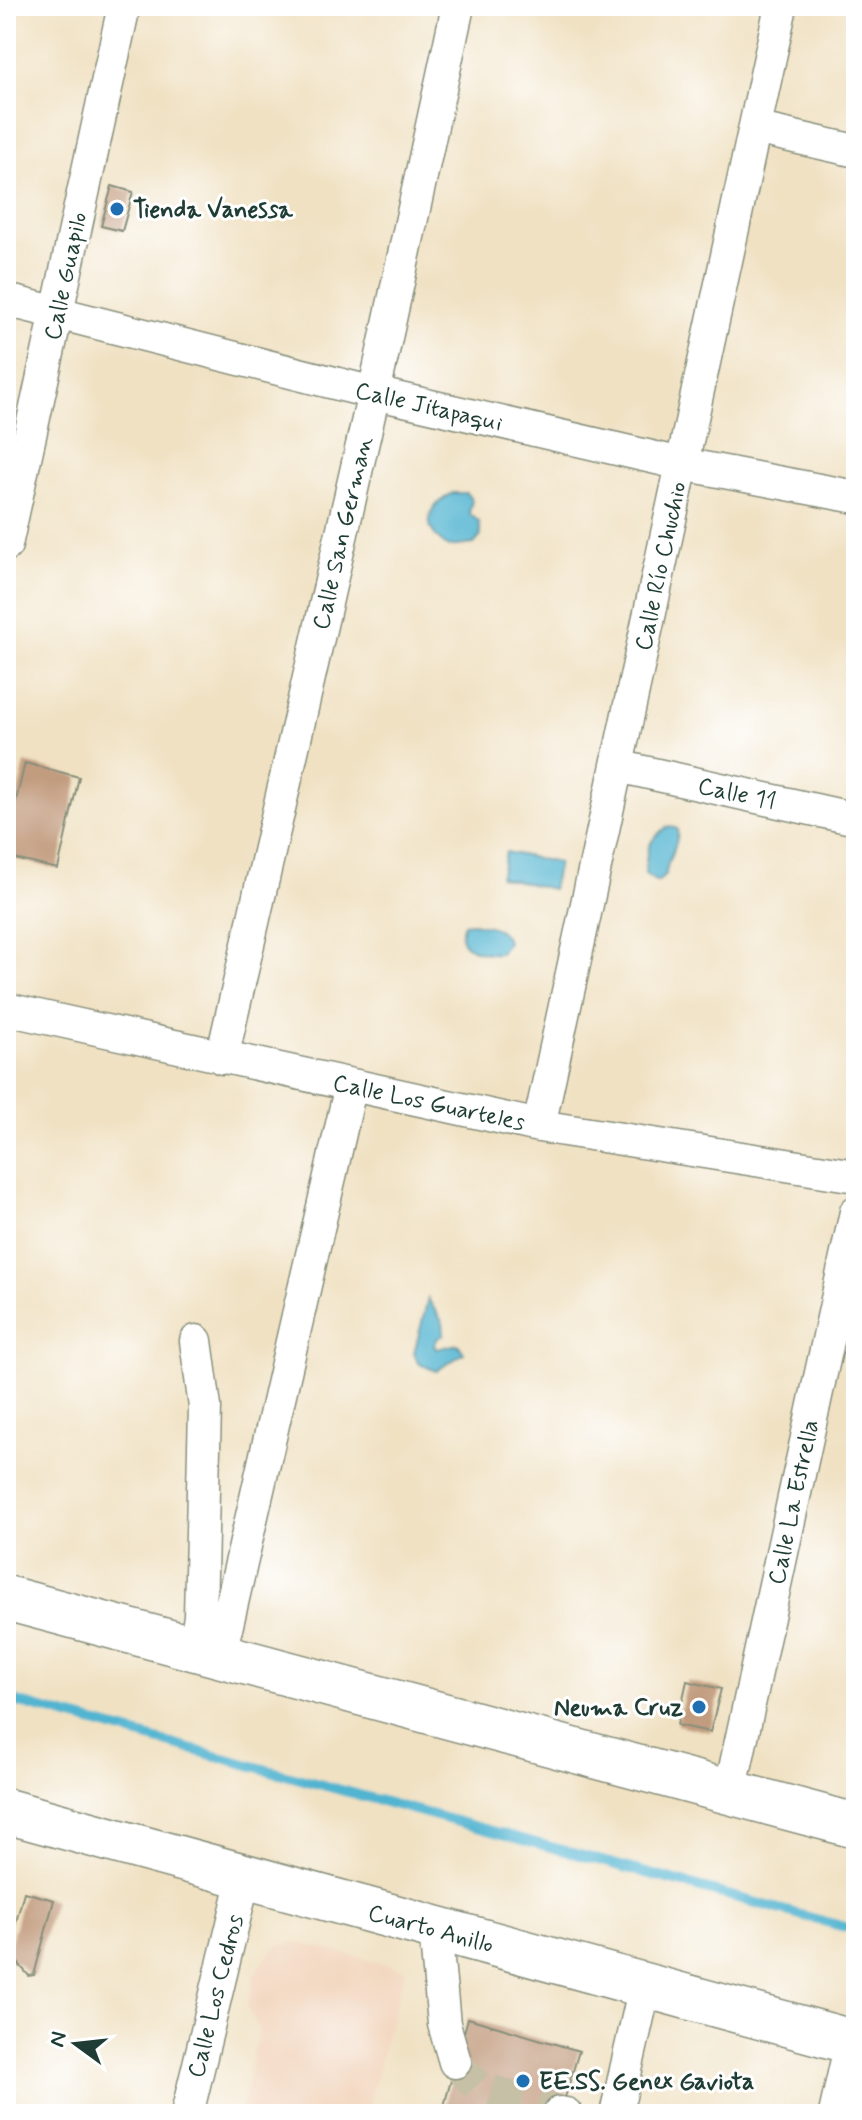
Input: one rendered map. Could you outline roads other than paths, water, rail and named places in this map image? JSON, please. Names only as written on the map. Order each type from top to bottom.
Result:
[{"type":"highway","points":[[6,1598],[856,1826]]},
{"type":"highway","name":"Cuarto Anillo","points":[[6,1811],[854,2042]]},
{"type":"street","name":"Calle Guapilo","points":[[6,545],[124,6]]},
{"type":"street","name":"Calle San German","points":[[222,1058],[374,393],[458,6]]},
{"type":"street","name":"Calle Río Chuchio","points":[[539,1126],[781,6]]},
{"type":"street","points":[[755,128],[856,151]]},
{"type":"street","name":"Calle Jitapaqui","points":[[6,300],[374,393],[682,464],[856,497]]},
{"type":"street","name":"Calle 11","points":[[617,766],[856,819]]},
{"type":"street","name":"Calle Los Guarteles","points":[[6,1009],[539,1126],[856,1176]]},
{"type":"street","points":[[207,1652],[351,1085]]},
{"type":"street","name":"Calle La Estrella","points":[[730,1792],[856,1212]]},
{"type":"street","points":[[196,1341],[205,1407],[200,1616],[207,1652]]},
{"type":"street","name":"Calle Los Cedros","points":[[187,2114],[244,1878]]},
{"type":"street","points":[[435,1929],[444,2024],[455,2062]]},
{"type":"street","points":[[616,2114],[645,1986]]},
{"type":"street","points":[[835,2114],[854,2042]]},
{"type":"water","points":[[453,493],[466,493],[472,500],[469,513],[479,522],[481,536],[474,544],[448,547],[430,526],[432,512]]},
{"type":"water","points":[[669,826],[677,829],[677,841],[666,875],[657,882],[645,874],[647,851],[652,840]]},
{"type":"water","points":[[506,852],[558,863],[552,889],[500,877]]},
{"type":"water","points":[[472,923],[502,932],[507,942],[500,953],[477,951],[465,944],[461,932],[464,924]]},
{"type":"water","points":[[428,1299],[443,1323],[444,1334],[434,1346],[437,1349],[458,1344],[464,1353],[436,1371],[418,1363],[414,1353]]},
{"type":"waterway","points":[[6,1699],[856,1930]]},
{"type":"tunnel","points":[[455,2062],[477,2086],[560,2113]]},
{"type":"place","name":"Tienda Vanessa","points":[[117,209]]},
{"type":"place","name":"Neuma Cruz","points":[[699,1707]]},
{"type":"place","name":"EE.SS. Genex Gaviota","points":[[523,2081]]}]
